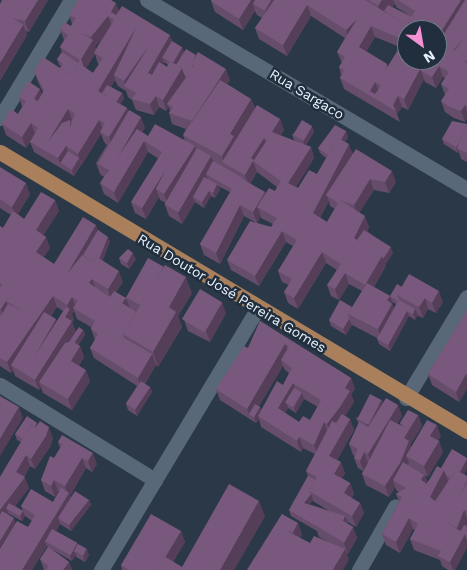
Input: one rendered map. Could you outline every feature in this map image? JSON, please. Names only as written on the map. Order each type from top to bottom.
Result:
[{"type":"main road","name":"Rua Doutor José Pereira Gomes","points":[[0,152],[257,309],[406,398],[467,431]]},
{"type":"street","points":[[0,118],[71,0]]},
{"type":"street","name":"Rua Sargaco","points":[[147,0],[467,189]]},
{"type":"street","points":[[406,398],[467,297]]},
{"type":"street","points":[[100,570],[257,309]]},
{"type":"street","points":[[0,385],[155,480]]},
{"type":"street","points":[[359,570],[395,506]]},
{"type":"building","points":[[2,0],[38,0],[25,21],[13,18],[23,25],[0,63],[0,4]]},
{"type":"building","points":[[78,0],[111,0],[116,3],[111,12],[116,15],[122,6],[170,35],[148,73],[152,75],[159,62],[167,67],[170,61],[182,68],[163,100],[156,96],[150,104],[132,99],[136,93],[124,86],[150,44],[124,81],[114,75],[137,26],[98,91],[127,108],[109,137],[100,132],[105,123],[99,120],[78,154],[66,146],[58,158],[30,142],[38,128],[31,123],[22,137],[2,124],[11,109],[18,114],[26,101],[19,97],[28,81],[40,89],[34,99],[38,101],[44,90],[34,71],[43,57],[71,75],[80,60],[60,47],[68,35],[60,29],[64,22],[71,26],[76,18],[69,15]],"holes":[[[108,16],[114,20],[94,53],[103,58],[93,73],[83,66],[81,59],[93,40],[81,33],[91,37]],[[68,109],[75,114],[70,127],[70,120],[62,123],[47,143]]]},
{"type":"building","points":[[212,0],[251,0],[239,19]]},
{"type":"building","points":[[255,0],[271,0],[265,11],[253,4]]},
{"type":"building","points":[[274,0],[365,0],[398,20],[397,37],[371,26],[359,47],[387,64],[385,71],[397,51],[397,70],[420,70],[404,99],[398,96],[393,105],[396,111],[340,78],[344,70],[339,67],[345,57],[337,52],[357,19],[346,30],[307,5],[283,45],[255,28]],"holes":[[[375,82],[381,86],[375,94],[370,91]]]},
{"type":"building","points":[[369,0],[382,0],[378,6]]},
{"type":"building","points":[[398,0],[422,0],[415,11]]},
{"type":"building","points":[[422,0],[461,0],[447,22],[447,20],[409,20]]},
{"type":"building","points":[[465,0],[467,0],[467,59],[465,62],[467,63],[467,106],[465,105],[461,111],[441,101],[449,89],[441,84],[449,72],[446,70],[447,29]],"holes":[[[464,38],[455,51],[453,50]]]},
{"type":"building","points":[[388,5],[412,17],[410,20],[399,20],[384,11]]},
{"type":"building","points":[[172,41],[182,47],[173,63],[162,57]]},
{"type":"building","points":[[186,49],[196,55],[191,64],[193,68],[187,77],[182,68],[176,65]]},
{"type":"building","points":[[62,52],[78,63],[71,75],[60,68],[63,64],[57,59]]},
{"type":"building","points":[[198,52],[226,69],[192,121],[169,113],[173,107],[167,104],[194,66],[191,64]]},
{"type":"building","points":[[422,70],[436,70],[432,77]]},
{"type":"building","points":[[220,80],[251,99],[230,134],[234,136],[222,156],[183,135]]},
{"type":"building","points":[[107,85],[122,93],[116,102],[102,93]]},
{"type":"building","points":[[257,105],[280,119],[272,132],[311,147],[288,183],[298,188],[309,170],[317,174],[338,138],[349,144],[313,213],[327,222],[338,203],[326,195],[356,149],[392,171],[385,182],[370,179],[354,205],[340,200],[365,216],[354,238],[382,256],[365,285],[345,273],[335,289],[327,285],[341,264],[322,252],[294,298],[284,292],[292,279],[278,271],[297,240],[282,231],[255,276],[227,260],[250,221],[271,227],[277,218],[257,207],[269,188],[275,191],[281,181],[253,161],[245,175],[222,162]],"holes":[[[264,138],[267,140],[254,160],[251,158]]]},
{"type":"building","points":[[129,110],[141,117],[110,171],[98,164]]},
{"type":"building","points":[[302,120],[312,126],[304,141],[293,135]]},
{"type":"building","points":[[452,121],[467,124],[456,147],[442,139]]},
{"type":"building","points":[[155,124],[195,146],[164,194],[156,189],[166,169],[142,208],[131,202],[162,152],[144,141],[114,192],[100,183],[137,129],[148,136]]},
{"type":"building","points":[[335,125],[346,131],[341,140],[338,138],[328,155],[318,148]]},
{"type":"building","points":[[467,125],[467,152],[466,153],[457,148]]},
{"type":"building","points":[[197,148],[211,156],[178,212],[164,204]]},
{"type":"building","points":[[68,151],[79,158],[72,170],[61,163]]},
{"type":"building","points":[[213,161],[243,178],[239,177],[232,189],[206,174]]},
{"type":"building","points":[[0,167],[26,183],[12,207],[0,199]]},
{"type":"building","points":[[204,177],[217,184],[213,193],[209,191],[202,202],[193,197]]},
{"type":"building","points":[[239,177],[265,192],[253,212],[240,205],[216,253],[200,244]]},
{"type":"building","points":[[41,192],[55,200],[36,230],[46,237],[36,252],[54,264],[83,217],[96,225],[67,274],[82,255],[94,262],[97,257],[119,271],[108,289],[92,279],[89,283],[110,297],[114,291],[126,298],[122,303],[136,312],[123,334],[124,338],[152,354],[138,378],[90,348],[98,334],[91,329],[95,321],[73,308],[78,301],[72,297],[67,305],[53,296],[7,362],[0,358],[0,317],[8,304],[24,312],[6,301],[0,309],[0,288],[2,285],[0,283],[0,226],[3,228],[13,211],[24,219]]},
{"type":"building","points":[[98,230],[108,237],[99,259],[97,257],[94,262],[83,255]]},
{"type":"building","points":[[364,230],[391,247],[383,259],[382,256],[357,240]]},
{"type":"building","points":[[128,249],[133,253],[127,263],[119,258]]},
{"type":"building","points":[[148,258],[164,267],[142,306],[126,297]]},
{"type":"building","points":[[165,265],[186,277],[169,307],[176,312],[153,352],[123,334]]},
{"type":"building","points":[[409,274],[439,291],[432,303],[425,298],[419,307],[397,295]]},
{"type":"building","points":[[367,283],[390,296],[387,300],[392,304],[378,329],[348,314]]},
{"type":"building","points":[[397,284],[402,287],[397,295],[399,300],[415,309],[413,314],[407,311],[388,345],[377,339],[398,301],[390,296]]},
{"type":"building","points":[[200,289],[222,302],[204,332],[182,319]]},
{"type":"building","points":[[340,300],[352,307],[348,314],[349,319],[343,329],[329,320]]},
{"type":"building","points":[[66,307],[70,309],[65,317],[72,321],[35,380],[11,365],[44,312],[56,319],[34,357]]},
{"type":"building","points":[[467,310],[467,375],[456,392],[428,374]]},
{"type":"building","points":[[260,321],[351,378],[345,388],[350,391],[327,424],[324,422],[314,445],[299,437],[297,441],[258,416],[277,381],[283,385],[292,368],[281,360],[289,346],[285,344],[247,409],[216,389],[244,346],[248,348]],"holes":[[[293,383],[321,400],[310,420],[303,416],[299,422],[278,408]]]},
{"type":"building","points":[[79,327],[83,330],[74,343],[72,341],[69,342]]},
{"type":"building","points":[[72,341],[80,346],[71,361],[86,370],[68,399],[39,382],[65,343]]},
{"type":"building","points":[[141,381],[150,387],[135,410],[126,403]]},
{"type":"building","points":[[294,388],[302,393],[293,407],[285,402]]},
{"type":"building","points":[[370,394],[382,400],[369,425],[357,419]]},
{"type":"building","points":[[0,396],[19,407],[0,439]]},
{"type":"building","points":[[386,398],[398,405],[368,454],[364,452],[360,461],[354,458],[358,449],[349,444],[359,422],[368,427]]},
{"type":"building","points":[[255,404],[260,407],[254,417],[249,414]]},
{"type":"building","points":[[408,410],[418,415],[404,438],[409,441],[400,463],[385,486],[362,474],[390,420],[406,428],[400,423]]},
{"type":"building","points":[[342,414],[350,419],[329,456],[341,462],[334,474],[350,483],[344,493],[360,503],[352,516],[309,491],[317,477],[306,471],[332,421],[336,423]]},
{"type":"building","points":[[27,416],[37,423],[35,428],[31,425],[23,439],[15,434]]},
{"type":"building","points":[[427,420],[437,425],[430,436],[439,441],[424,466],[406,456]]},
{"type":"building","points":[[40,421],[49,427],[46,436],[31,459],[26,455],[16,472],[25,477],[0,510],[0,477],[31,425],[35,428]]},
{"type":"building","points":[[62,435],[93,453],[88,461],[82,458],[65,486],[54,480],[51,486],[41,480],[50,456],[54,458],[62,445],[58,442]]},
{"type":"building","points":[[452,449],[467,459],[460,472],[456,470],[450,478],[441,468]]},
{"type":"building","points":[[403,462],[424,475],[421,480],[427,484],[437,466],[444,470],[430,497],[435,501],[456,470],[467,476],[459,497],[467,483],[467,511],[464,510],[457,528],[444,521],[465,534],[450,562],[438,556],[441,551],[410,539],[418,524],[409,518],[396,542],[382,534],[402,497],[396,494],[406,488],[393,480]]},
{"type":"building","points":[[308,476],[315,480],[309,491],[311,494],[304,503],[345,516],[343,521],[325,510],[316,526],[289,510]]},
{"type":"building","points":[[229,484],[259,501],[220,570],[156,570],[164,556],[182,567]]},
{"type":"building","points":[[61,488],[69,493],[22,570],[0,570],[0,549],[17,521],[28,527],[35,515],[21,506],[31,489],[53,502]]},
{"type":"building","points":[[75,491],[89,500],[69,525],[58,518]]},
{"type":"building","points":[[9,503],[23,511],[20,516],[6,508]]},
{"type":"building","points":[[325,510],[353,527],[344,542],[316,525]]},
{"type":"building","points":[[2,511],[14,518],[0,541],[0,515]]},
{"type":"building","points":[[151,514],[181,531],[156,570],[129,570],[121,565]]},
{"type":"building","points":[[282,514],[298,523],[293,532],[287,531],[310,543],[314,536],[345,549],[333,570],[247,570]]},
{"type":"building","points":[[464,525],[467,526],[467,538],[465,534],[460,532]]},
{"type":"building","points":[[52,529],[77,543],[71,555],[45,541]]},
{"type":"building","points":[[78,544],[87,549],[83,556],[74,551]]},
{"type":"building","points":[[48,547],[69,562],[63,570],[47,570],[48,566],[40,559]]}]
